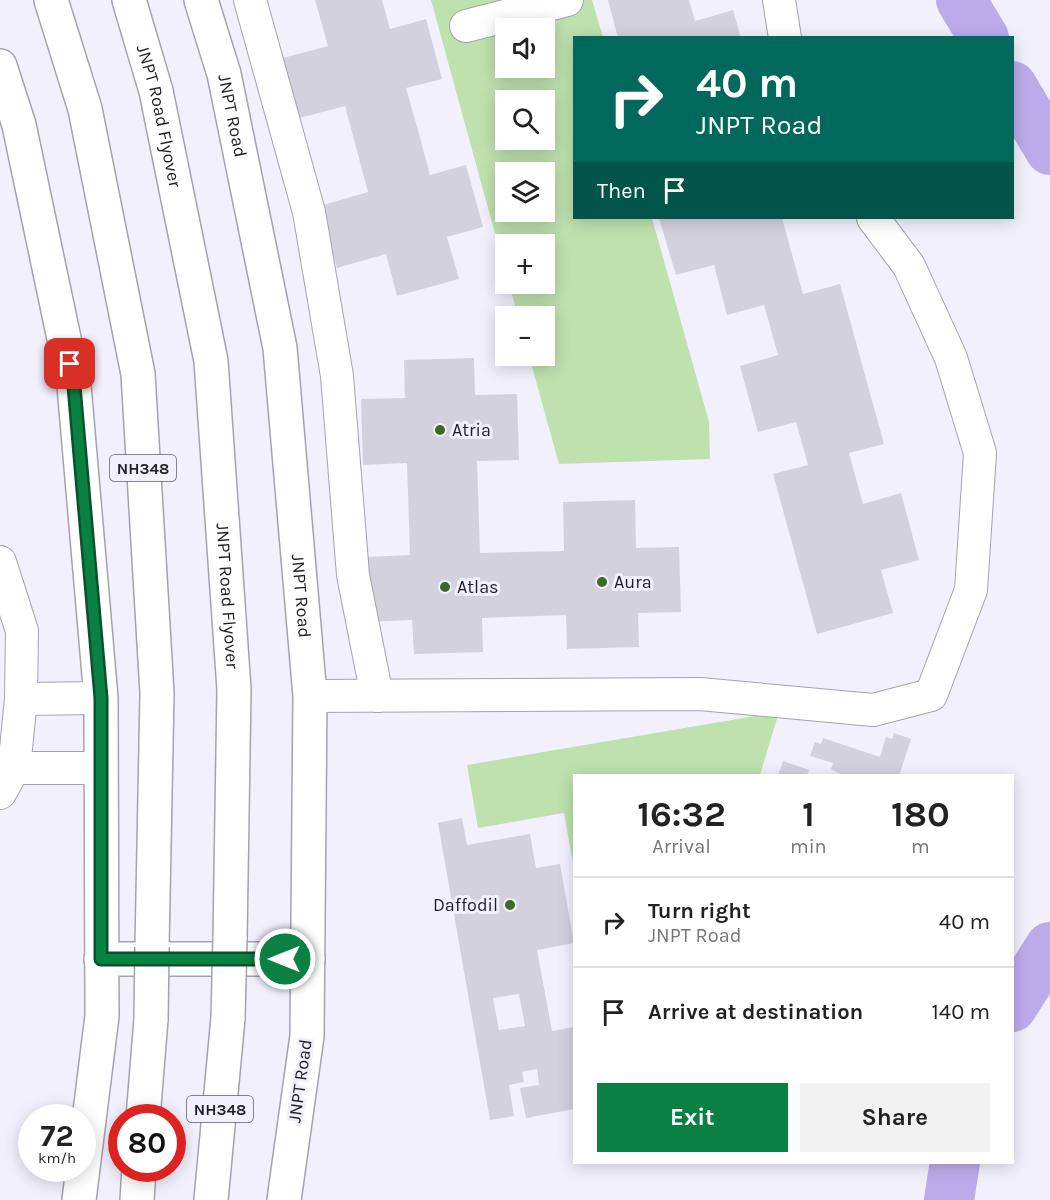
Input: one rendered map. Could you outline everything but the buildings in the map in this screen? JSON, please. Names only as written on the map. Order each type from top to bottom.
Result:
[{"type":"main road","name":"NH348","points":[[51,0],[85,109],[138,374],[157,693],[151,1018],[144,1104]]},
{"type":"main road","name":"JNPT Road Flyover","points":[[129,0],[156,91],[211,361],[234,688],[228,1018],[211,1200]]},
{"type":"main road","name":"JNPT Road","points":[[201,0],[224,74],[280,348],[310,696],[307,1036],[284,1200]]},
{"type":"main road","points":[[0,66],[19,125],[74,386],[101,698],[102,1016],[79,1200]]},
{"type":"main road","points":[[101,959],[308,959]]},
{"type":"main road","points":[[136,1200],[138,1182]]},
{"type":"street","points":[[250,0],[309,212],[337,376],[352,575],[377,696]]},
{"type":"street","points":[[466,26],[567,0]]},
{"type":"street","points":[[779,0],[785,36]]},
{"type":"street","points":[[310,696],[700,694],[873,710],[931,695],[971,590],[980,453],[951,358],[914,276],[874,219]]},
{"type":"street","points":[[0,562],[22,631],[21,699],[7,780],[101,768]]},
{"type":"street","points":[[21,699],[101,698]]},
{"type":"green space","points":[[431,0],[592,0],[603,36],[573,36],[573,219],[652,219],[709,422],[710,459],[559,464],[532,366],[555,366],[555,306],[515,306],[512,294],[555,294],[555,234],[495,234]]},
{"type":"green space","points":[[779,712],[760,774],[573,774],[573,863],[564,813],[478,828],[467,765]]},
{"type":"waterway","points":[[961,0],[983,36]]},
{"type":"waterway","points":[[1014,89],[1050,150]]},
{"type":"waterway","points":[[1014,1004],[1050,947]]},
{"type":"waterway","points":[[949,1200],[955,1164]]},
{"type":"place","name":"Atria","points":[[440,430]]},
{"type":"place","name":"Aura","points":[[602,582]]},
{"type":"place","name":"Atlas","points":[[445,587]]},
{"type":"place","name":"Daffodil","points":[[510,905]]},
{"type":"route","points":[[70,364],[74,386],[101,698],[101,959],[285,959]]}]
